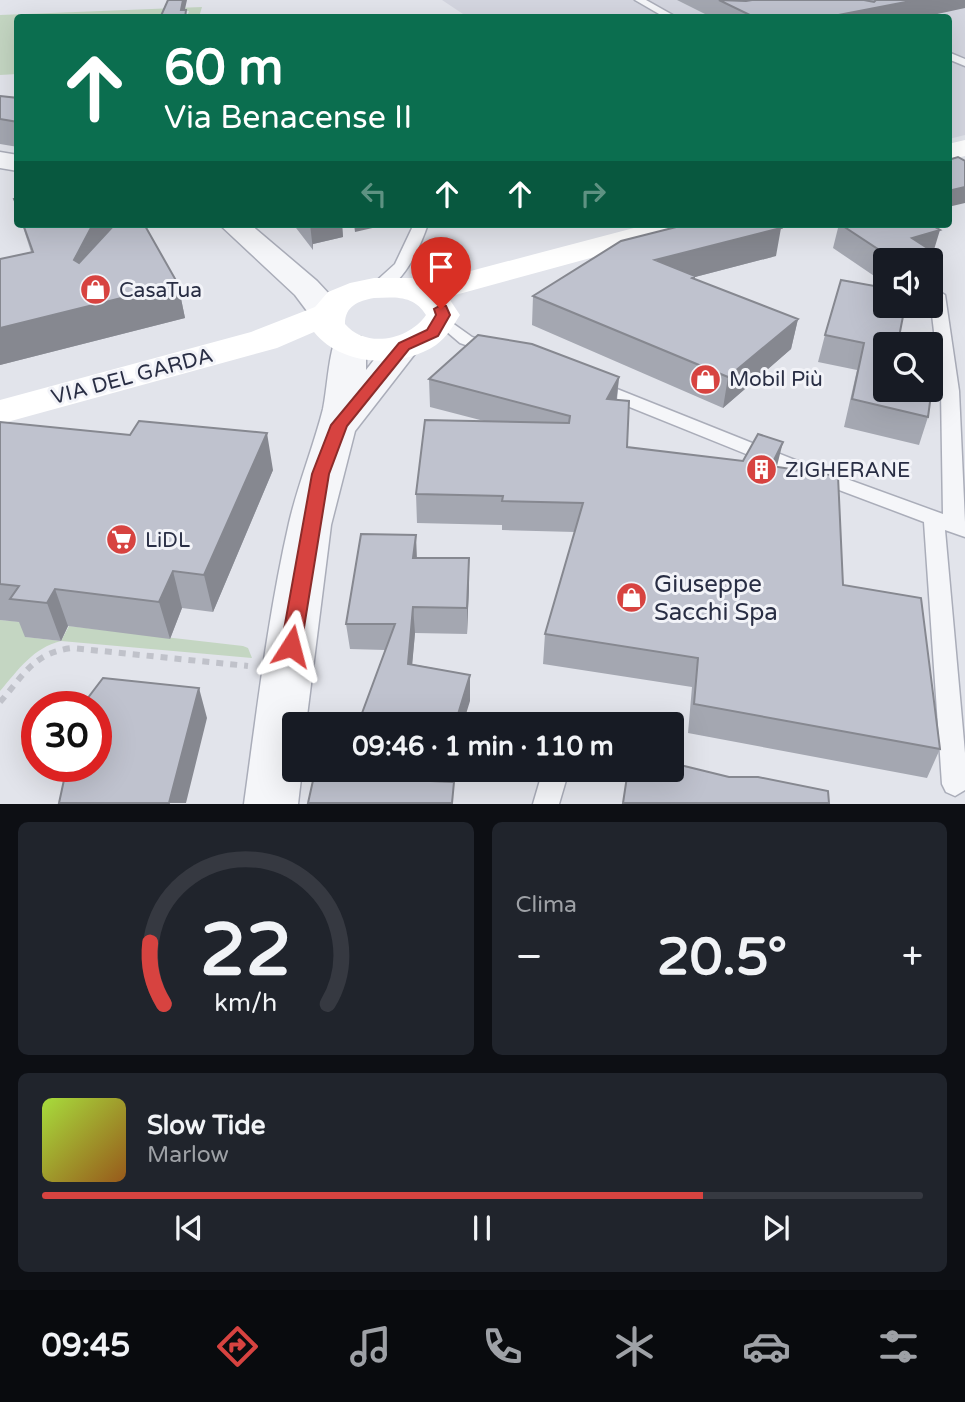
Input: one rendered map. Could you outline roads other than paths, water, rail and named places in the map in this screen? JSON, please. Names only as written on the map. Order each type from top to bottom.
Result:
[{"type":"street","points":[[241,228],[361,302],[433,299],[436,332]]},
{"type":"street","name":"VIA DEL GARDA","points":[[0,412],[264,340],[361,302],[536,267],[668,228]]},
{"type":"street","name":"VIA DEL GARDA","points":[[436,332],[536,267]]},
{"type":"street","points":[[361,302],[376,349],[436,332]]},
{"type":"street","points":[[271,803],[287,670],[310,524],[321,474],[339,425],[361,302]]},
{"type":"street","points":[[339,425],[436,332]]},
{"type":"lane","points":[[639,0],[666,14]]},
{"type":"lane","points":[[361,302],[418,228]]},
{"type":"lane","points":[[940,318],[950,391],[954,456],[951,524],[955,784]]},
{"type":"lane","points":[[436,332],[505,353]]},
{"type":"lane","points":[[581,381],[793,466],[951,524]]},
{"type":"lane","points":[[546,803],[552,782]]},
{"type":"place","name":"CasaTua","points":[[96,290]]},
{"type":"place","name":"Mobil Più","points":[[706,379]]},
{"type":"place","name":"ZIGHERANE","points":[[762,470]]},
{"type":"place","name":"LiDL","points":[[122,540]]},
{"type":"place","name":"Giuseppe Sacchi Spa","points":[[631,598]]}]
